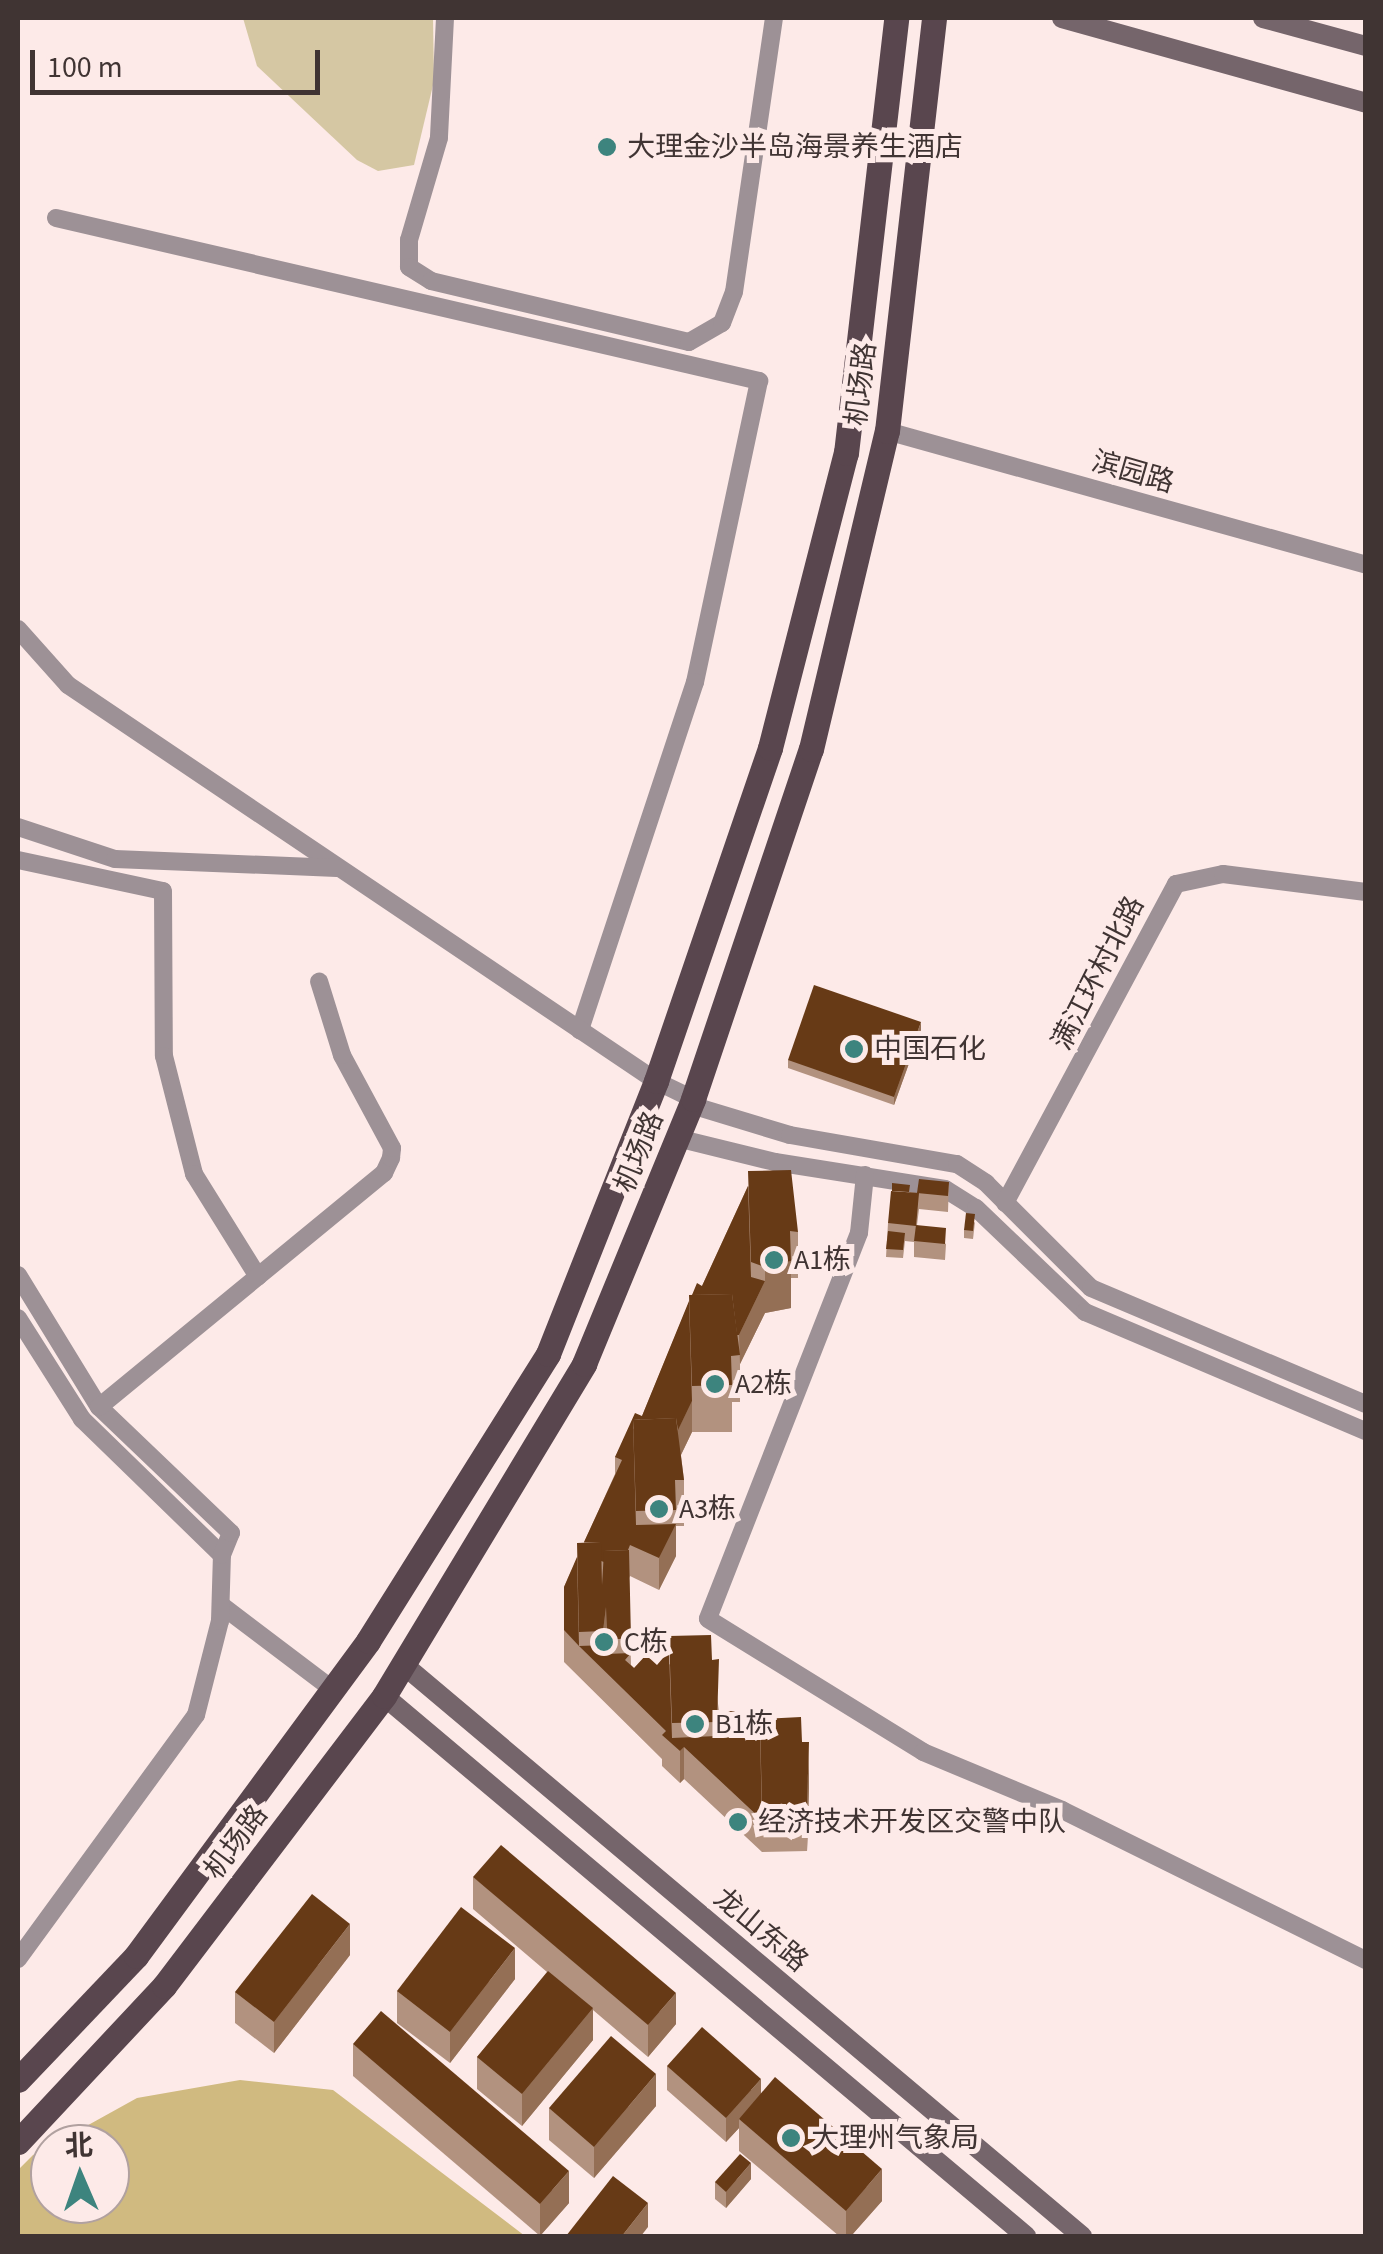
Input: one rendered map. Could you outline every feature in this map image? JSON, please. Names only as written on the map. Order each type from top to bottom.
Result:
[{"type":"main road","name":"机场路","points":[[18,2080],[136,1956],[379,1625],[548,1354],[656,1081],[770,748],[846,453],[896,18]]},
{"type":"main road","name":"机场路","points":[[18,2142],[164,1986],[384,1696],[584,1364],[692,1102],[811,749],[886,431],[934,18]]},
{"type":"main road","points":[[1062,18],[1366,103]]},
{"type":"main road","points":[[1263,18],[1366,46]]},
{"type":"main road","name":"龙山东路","points":[[404,1666],[1082,2236]]},
{"type":"main road","points":[[384,1696],[1026,2236]]},
{"type":"main road","points":[[440,1743],[464,1716]]},
{"type":"street","points":[[446,18],[438,138],[409,240],[409,267],[431,281],[690,342],[722,324],[734,292],[774,18]]},
{"type":"street","points":[[56,218],[759,382],[695,682],[580,1030]]},
{"type":"street","name":"滨园路","points":[[886,431],[1366,565]]},
{"type":"street","points":[[18,629],[68,685],[692,1102],[790,1136],[944,1160],[975,1174],[1057,1261],[1099,1292],[1366,1404]]},
{"type":"street","points":[[18,827],[115,859],[340,868]]},
{"type":"street","points":[[18,860],[163,891],[164,1056],[194,1174],[258,1277]]},
{"type":"street","name":"满江环村北路","points":[[1005,1203],[1176,884],[1223,874],[1366,892]]},
{"type":"street","points":[[99,1407],[384,1173],[392,1148],[342,1055],[319,982]]},
{"type":"street","points":[[678,1138],[958,1195],[1085,1312],[1366,1430]]},
{"type":"street","points":[[865,1175],[859,1233],[708,1618],[923,1752],[1062,1810],[1366,1960]]},
{"type":"street","points":[[18,1275],[99,1407],[232,1533],[222,1556],[221,1605],[196,1715],[18,1959]]},
{"type":"street","points":[[18,1318],[82,1420],[222,1556]]},
{"type":"street","points":[[221,1605],[332,1689]]},
{"type":"shaded area","points":[[243,18],[433,18],[434,81],[414,165],[378,171],[357,160],[257,66]]},
{"type":"shaded area","points":[[240,2080],[333,2090],[525,2236],[18,2236],[18,2170],[30,2158],[30,2224],[130,2224],[130,2124],[90,2124],[137,2098]]},
{"type":"building","name":"中国石化","points":[[814,985],[921,1022],[894,1097],[788,1060]]},
{"type":"building","points":[[791,1170],[798,1232],[790,1231],[791,1261],[765,1267],[751,1262],[748,1171]]},
{"type":"building","points":[[919,1179],[949,1182],[948,1196],[917,1193]]},
{"type":"building","points":[[892,1183],[910,1185],[909,1192],[892,1191]]},
{"type":"building","points":[[748,1186],[751,1277],[765,1281],[737,1335],[732,1294],[692,1295],[697,1283],[702,1286]]},
{"type":"building","points":[[891,1191],[919,1193],[916,1226],[888,1223]]},
{"type":"building","points":[[966,1213],[975,1214],[973,1231],[964,1230]]},
{"type":"building","points":[[916,1225],[946,1228],[945,1244],[914,1241]]},
{"type":"building","points":[[888,1231],[905,1233],[903,1250],[886,1249]]},
{"type":"building","points":[[732,1294],[740,1355],[731,1356],[732,1385],[692,1386],[689,1295]]},
{"type":"building","points":[[689,1301],[692,1401],[678,1430],[676,1418],[633,1420],[636,1525],[676,1524],[659,1558],[630,1545],[628,1550],[604,1551],[604,1562],[601,1542],[584,1542],[622,1460],[615,1457],[635,1413],[642,1416]]},
{"type":"building","points":[[676,1418],[684,1480],[675,1480],[676,1510],[636,1511],[633,1420]]},
{"type":"building","points":[[601,1542],[602,1585],[604,1551],[629,1550],[631,1639],[607,1639],[606,1607],[603,1631],[579,1632],[577,1543]]},
{"type":"building","points":[[577,1557],[579,1646],[564,1630],[564,1587]]},
{"type":"building","points":[[711,1635],[712,1660],[719,1659],[717,1722],[672,1723],[669,1636]]},
{"type":"building","points":[[607,1645],[607,1654],[631,1653],[625,1660],[634,1668],[646,1655],[657,1665],[669,1651],[672,1738],[717,1736],[718,1711],[734,1711],[760,1733],[762,1820],[684,1747],[680,1751],[662,1735],[666,1731],[579,1646]]},
{"type":"building","points":[[801,1717],[802,1742],[809,1742],[807,1805],[762,1806],[760,1719]]},
{"type":"building","points":[[501,1845],[676,1993],[648,2025],[473,1877]]},
{"type":"building","points":[[312,1894],[350,1924],[274,2022],[235,1992]]},
{"type":"building","points":[[461,1907],[515,1948],[450,2032],[397,1991]]},
{"type":"building","points":[[548,1971],[593,2008],[522,2094],[477,2057]]},
{"type":"building","points":[[381,2011],[569,2171],[540,2204],[353,2044]]},
{"type":"building","points":[[702,2027],[761,2079],[726,2118],[667,2066]]},
{"type":"building","points":[[611,2036],[656,2074],[594,2147],[549,2108]]},
{"type":"building","points":[[775,2077],[882,2169],[846,2211],[739,2119]]},
{"type":"building","points":[[740,2154],[751,2163],[726,2192],[715,2182]]},
{"type":"building","points":[[613,2176],[648,2203],[622,2236],[566,2236]]},
{"type":"place","name":"大理金沙半岛海景养生酒店","points":[[607,147]]},
{"type":"place","name":"中国石化","points":[[854,1049]]},
{"type":"place","name":"A1栋","points":[[774,1260]]},
{"type":"place","name":"A2栋","points":[[715,1384]]},
{"type":"place","name":"A3栋","points":[[659,1509]]},
{"type":"place","name":"C栋","points":[[604,1642]]},
{"type":"place","name":"B1栋","points":[[695,1724]]},
{"type":"place","name":"经济技术开发区交警中队","points":[[738,1822]]},
{"type":"place","name":"大理州气象局","points":[[791,2138]]}]
